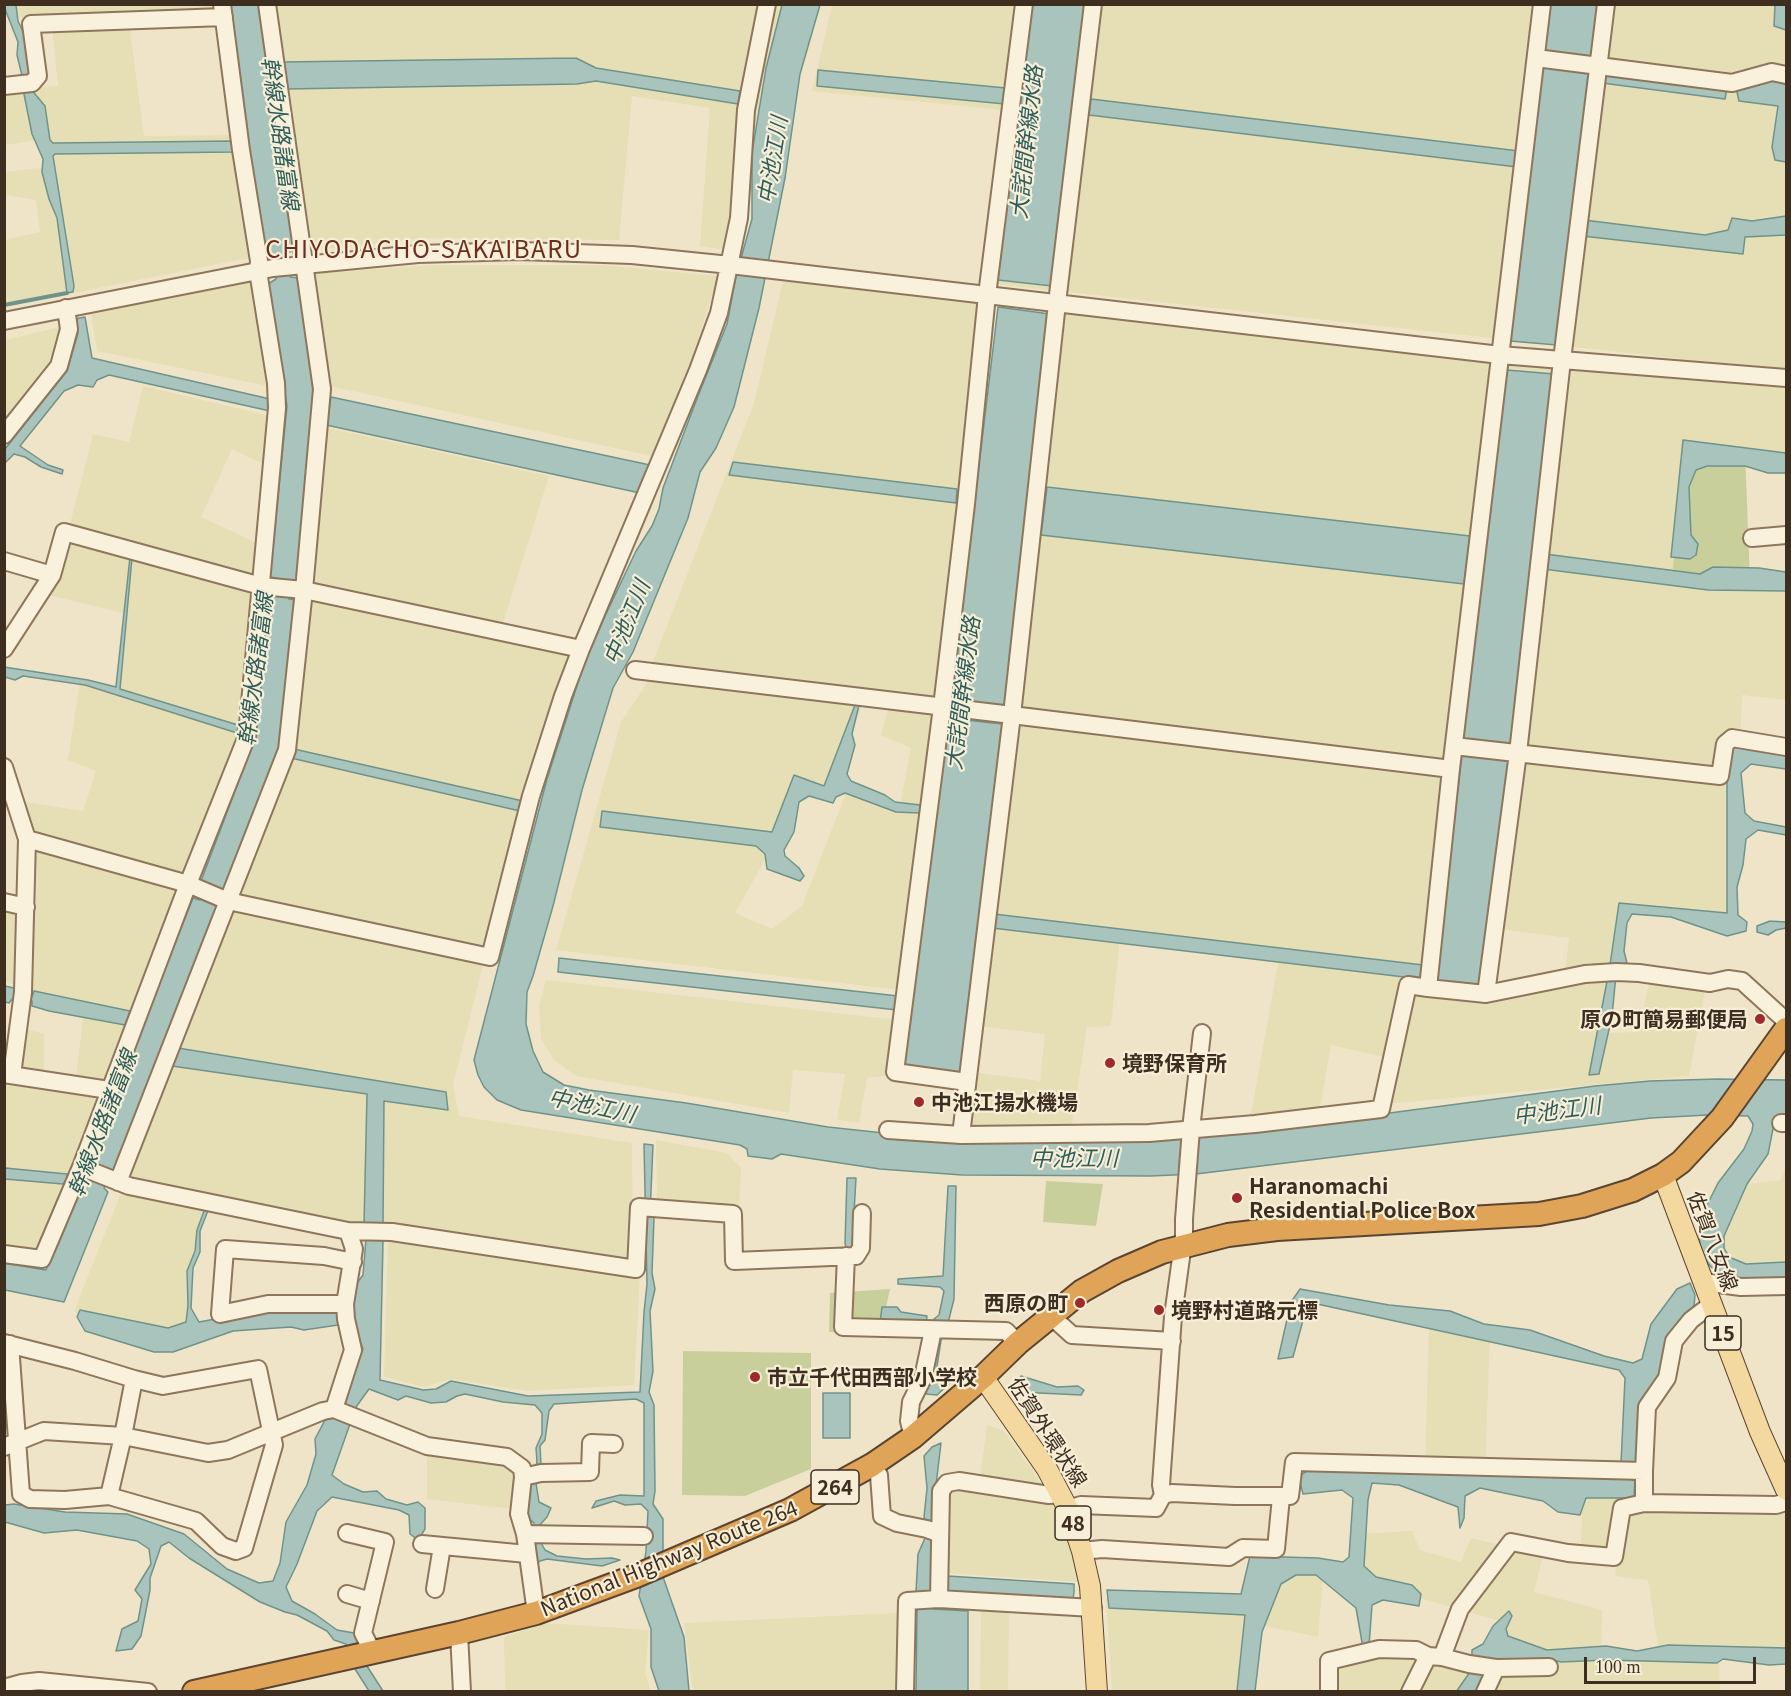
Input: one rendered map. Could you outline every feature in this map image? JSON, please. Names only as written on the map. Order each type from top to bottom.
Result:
[{"type":"highway","name":"National Highway Route 264","points":[[194,1692],[536,1614],[636,1576],[790,1510],[872,1465],[913,1437],[983,1377],[1018,1343],[1082,1291],[1118,1271],[1183,1246],[1228,1235],[1277,1229],[1539,1214],[1592,1203],[1633,1190],[1663,1175],[1681,1162],[1722,1118],[1786,1029]]},
{"type":"main road","name":"佐賀八女線","points":[[1663,1175],[1760,1432],[1786,1490]]},
{"type":"main road","name":"佐賀外環状線","points":[[983,1377],[1047,1469],[1064,1501],[1083,1551],[1093,1608],[1097,1692]]},
{"type":"street","points":[[4,1254],[42,1259],[85,1169],[109,1090],[193,887],[247,736],[265,586],[277,404],[281,268],[277,77],[267,4]]},
{"type":"street","points":[[27,838],[193,887],[224,899],[489,957],[531,796],[563,696],[698,370],[719,313],[739,218],[746,110],[767,4]]},
{"type":"street","points":[[967,1082],[896,1072],[942,707],[967,495],[987,295],[1024,4]]},
{"type":"street","points":[[961,1135],[1012,715],[1057,303],[1093,4]]},
{"type":"street","points":[[1429,978],[1451,769],[1542,4]]},
{"type":"street","points":[[1486,994],[1518,753],[1562,360],[1606,4]]},
{"type":"street","points":[[4,86],[27,84],[38,76],[31,24],[223,10],[259,261],[281,268]]},
{"type":"street","points":[[1536,58],[1732,83],[1772,72],[1786,75]]},
{"type":"street","points":[[4,321],[281,268],[418,254],[520,251],[632,255],[1500,355],[1786,378]]},
{"type":"street","points":[[114,1181],[224,899],[287,750],[300,590],[322,389],[281,268]]},
{"type":"street","points":[[4,435],[59,366],[69,329],[66,308]]},
{"type":"street","points":[[4,649],[51,575],[64,532],[265,586],[300,590],[581,649]]},
{"type":"street","points":[[1752,538],[1786,535]]},
{"type":"street","points":[[4,561],[51,575]]},
{"type":"street","points":[[635,670],[1451,769]]},
{"type":"street","points":[[1454,746],[1720,776],[1725,744],[1732,738],[1786,747]]},
{"type":"street","points":[[5,771],[27,838],[23,997],[8,1075],[109,1090]]},
{"type":"street","points":[[4,902],[26,907]]},
{"type":"street","points":[[888,1130],[961,1135],[1149,1133],[1255,1124],[1382,1109],[1408,985],[1429,978],[1486,994],[1585,974],[1612,972],[1639,973],[1710,983],[1728,979],[1742,981],[1786,1021]]},
{"type":"street","points":[[931,1599],[933,1531],[941,1491],[947,1483],[959,1481],[1049,1495],[1081,1505],[1156,1508],[1163,1495],[1161,1485],[1173,1316],[1183,1246],[1191,1129],[1202,1033]]},
{"type":"street","points":[[85,1169],[129,1186],[348,1231],[374,1231],[636,1269],[639,1207],[734,1214],[734,1261],[856,1256],[861,1248],[862,1213]]},
{"type":"street","points":[[336,1410],[353,1350],[346,1312],[354,1249],[348,1231]]},
{"type":"street","points":[[346,1312],[268,1304],[220,1314],[225,1249],[324,1256],[353,1262]]},
{"type":"street","points":[[846,1256],[843,1327],[1006,1331],[1018,1343]]},
{"type":"street","points":[[1703,1282],[1741,1287],[1786,1286]]},
{"type":"street","points":[[1644,1503],[1634,1471],[1647,1407],[1667,1378],[1674,1341],[1691,1320],[1712,1304]]},
{"type":"street","points":[[1051,1316],[1072,1335],[1172,1341]]},
{"type":"street","points":[[913,1437],[909,1421],[911,1402],[923,1378],[933,1329]]},
{"type":"street","points":[[7,1344],[75,1360],[163,1386],[258,1369],[274,1445],[244,1548],[236,1551],[222,1546],[196,1521],[110,1496],[65,1500],[30,1499],[21,1494],[11,1445],[7,1344]]},
{"type":"street","points":[[110,1496],[134,1379]]},
{"type":"street","points":[[11,1445],[44,1431],[123,1436],[208,1453],[228,1450],[323,1411],[336,1410],[427,1446],[507,1457],[522,1468],[524,1477],[519,1514],[533,1534]]},
{"type":"street","points":[[524,1477],[541,1473],[590,1472],[591,1443],[614,1444]]},
{"type":"street","points":[[1163,1495],[1172,1493],[1290,1496],[1294,1462],[1634,1471]]},
{"type":"street","points":[[872,1465],[879,1475],[882,1516],[897,1523],[933,1531]]},
{"type":"street","points":[[1083,1551],[1102,1549],[1229,1557],[1242,1548],[1276,1549],[1281,1497]]},
{"type":"street","points":[[1410,1692],[1435,1657],[1460,1609],[1511,1542],[1568,1553],[1614,1557],[1622,1508],[1644,1503],[1776,1505],[1786,1502]]},
{"type":"street","points":[[347,1533],[385,1542],[363,1633],[361,1654]]},
{"type":"street","points":[[533,1534],[644,1536]]},
{"type":"street","points":[[533,1534],[527,1554],[536,1614]]},
{"type":"street","points":[[422,1544],[527,1554]]},
{"type":"street","points":[[435,1589],[442,1546]]},
{"type":"street","points":[[347,1594],[371,1601]]},
{"type":"street","points":[[905,1692],[907,1602],[931,1599],[1093,1608]]},
{"type":"street","points":[[459,1633],[462,1692]]},
{"type":"street","points":[[1329,1692],[1329,1660],[1378,1649],[1416,1650],[1435,1657],[1496,1668],[1549,1667]]},
{"type":"street","points":[[1485,1692],[1496,1668]]},
{"type":"street","points":[[4,1688],[39,1681],[148,1692]]},
{"type":"shaded area","points":[[11,5],[226,5],[228,21],[129,24],[144,136],[243,135],[262,255],[5,307],[4,240],[40,232],[36,200],[5,195],[5,172],[47,167],[45,139],[5,145],[5,89],[58,86],[51,18],[12,17]]},
{"type":"shaded area","points":[[269,5],[784,5],[740,252],[700,246],[710,108],[632,96],[619,240],[424,238],[304,251]]},
{"type":"shaded area","points":[[832,5],[1786,5],[1786,456],[1683,444],[1672,579],[1786,582],[1786,700],[1742,695],[1734,918],[1628,912],[1605,1033],[1639,1032],[1650,978],[1705,990],[1689,1076],[1386,1104],[1389,1058],[1331,1045],[1319,1114],[1250,1120],[1279,958],[1120,939],[1111,1026],[1087,1027],[1072,1124],[968,1126],[972,1072],[1040,1081],[1045,1034],[978,1026],[1062,313],[1495,364],[1684,359],[994,284],[1014,111],[812,91]],"holes":[[[1491,928],[1569,938],[1565,971],[1485,991]]]},
{"type":"shaded area","points":[[433,265],[601,265],[718,276],[687,375],[656,457],[325,385],[310,274]]},
{"type":"shaded area","points":[[256,281],[273,387],[97,351],[91,313]]},
{"type":"shaded area","points":[[783,281],[981,304],[934,701],[652,664],[754,403]]},
{"type":"shaded area","points":[[64,326],[54,363],[5,428],[5,340]]},
{"type":"shaded area","points":[[143,386],[270,416],[268,466],[232,449],[201,517],[261,545],[258,581],[69,528],[93,434],[129,442]]},
{"type":"shaded area","points":[[324,427],[549,476],[502,626],[309,583]]},
{"type":"shaded area","points":[[67,538],[256,591],[242,731],[186,877],[30,831],[19,801],[83,811],[96,771],[68,760],[80,682],[114,690],[123,613],[49,595],[59,575]]},
{"type":"shaded area","points":[[308,595],[573,653],[487,950],[235,895]]},
{"type":"shaded area","points":[[649,680],[863,703],[830,796],[802,794],[735,913],[772,929],[802,906],[847,790],[899,810],[911,748],[881,735],[889,706],[935,711],[901,990],[556,950],[621,722]]},
{"type":"shaded area","points":[[31,846],[181,888],[107,1082],[76,1079],[84,1010],[25,998]]},
{"type":"shaded area","points":[[232,906],[484,961],[453,1085],[459,1116],[632,1143],[633,1259],[626,1265],[356,1224],[128,1179]]},
{"type":"shaded area","points":[[5,907],[21,911],[19,986],[5,982]]},
{"type":"shaded area","points":[[546,980],[898,1020],[891,1075],[867,1078],[859,1123],[837,1120],[845,1074],[793,1070],[789,1113],[576,1076],[554,1060],[541,1039],[539,1006]]},
{"type":"shaded area","points":[[22,1028],[44,1034],[44,1076],[15,1069]]},
{"type":"shaded area","points":[[5,1078],[101,1093],[39,1254],[5,1249]]},
{"type":"shaded area","points":[[656,1140],[727,1153],[741,1168],[739,1210],[657,1204]]},
{"type":"shaded area","points":[[1785,1169],[1786,1262],[1746,1264],[1729,1257],[1724,1248],[1724,1236],[1747,1184],[1781,1180]]},
{"type":"shaded area","points":[[123,1188],[203,1204],[191,1267],[186,1335],[90,1326],[74,1311]]},
{"type":"shaded area","points":[[388,1236],[640,1276],[634,1385],[527,1391],[451,1379],[424,1387],[384,1377]]},
{"type":"shaded area","points":[[1429,1322],[1490,1336],[1485,1471],[1425,1470]]},
{"type":"shaded area","points":[[987,1425],[1004,1431],[1055,1502],[1081,1582],[946,1573],[949,1487],[979,1487]]},
{"type":"shaded area","points":[[427,1449],[501,1459],[516,1468],[514,1509],[427,1499]]},
{"type":"shaded area","points":[[1583,1474],[1639,1475],[1640,1509],[1786,1512],[1786,1658],[1719,1654],[1720,1691],[1429,1692],[1410,1682],[1405,1691],[1338,1691],[1334,1664],[1379,1653],[1421,1657],[1484,1669],[1504,1622],[1356,1580],[1360,1534],[1412,1531],[1420,1550],[1461,1562],[1471,1538],[1543,1555],[1534,1592],[1602,1610],[1601,1652],[1659,1653],[1648,1580],[1615,1576],[1617,1556],[1581,1550]]},
{"type":"shaded area","points":[[1324,1566],[1318,1637],[1255,1624],[1246,1691],[1112,1691],[1106,1599],[1247,1604],[1261,1567]]},
{"type":"shaded area","points":[[981,1606],[1009,1608],[1008,1691],[980,1692]]},
{"type":"shaded area","points":[[898,1613],[897,1691],[693,1691],[684,1623]]},
{"type":"shaded area","points":[[545,1623],[649,1630],[645,1673],[651,1691],[505,1691],[504,1637]]},
{"type":"green space","points":[[1683,444],[1745,451],[1750,581],[1672,579]]},
{"type":"green space","points":[[1046,1181],[1103,1184],[1096,1226],[1043,1222]]},
{"type":"green space","points":[[890,1289],[880,1335],[829,1332],[830,1293]]},
{"type":"green space","points":[[683,1351],[811,1353],[811,1469],[745,1496],[682,1495]]},
{"type":"water","points":[[4,5],[16,5],[18,21],[28,42],[30,88],[45,106],[50,140],[53,143],[234,141],[234,152],[55,154],[53,156],[74,286],[73,292],[67,293],[57,218],[42,172],[43,159],[32,134],[17,55],[18,42]]},
{"type":"water","points":[[228,5],[260,5],[296,250],[286,253],[290,277],[299,278],[315,391],[298,583],[277,582],[277,578],[270,577],[287,406],[268,284],[276,279],[273,255],[262,255]]},
{"type":"water","name":"中池江川","points":[[782,5],[820,5],[800,74],[785,178],[759,308],[734,407],[716,448],[700,472],[688,518],[633,652],[613,688],[582,790],[553,906],[527,992],[526,1024],[533,1051],[543,1072],[564,1085],[589,1090],[686,1103],[828,1127],[967,1142],[1154,1141],[1222,1135],[1595,1086],[1650,1081],[1786,1080],[1786,1119],[1775,1119],[1768,1154],[1747,1184],[1724,1236],[1724,1248],[1729,1257],[1746,1264],[1786,1262],[1786,1281],[1726,1279],[1710,1266],[1702,1254],[1699,1238],[1702,1215],[1718,1183],[1744,1149],[1753,1124],[1748,1116],[1708,1115],[1651,1118],[1196,1174],[1150,1176],[962,1175],[880,1169],[781,1154],[772,1159],[748,1156],[747,1149],[740,1145],[521,1110],[497,1100],[484,1087],[474,1060],[547,779],[583,667],[636,551],[652,526],[659,509],[663,488],[727,324],[736,276],[752,219],[752,153],[766,68]]},
{"type":"water","name":"大詫間幹線水路","points":[[1030,5],[1086,5],[1052,286],[998,280]]},
{"type":"water","points":[[1550,5],[1599,5],[1593,58],[1544,52]]},
{"type":"water","points":[[1775,5],[1786,5],[1786,30],[1774,26]]},
{"type":"water","points":[[576,58],[596,68],[740,91],[738,104],[596,81],[577,84],[286,89],[282,62]]},
{"type":"water","points":[[1543,66],[1591,72],[1557,345],[1510,341]]},
{"type":"water","points":[[818,70],[1006,88],[1005,104],[817,86]]},
{"type":"water","points":[[1604,72],[1727,88],[1725,99],[1602,83]]},
{"type":"water","points":[[1772,77],[1786,80],[1786,162],[1775,160],[1772,147],[1778,106],[1739,101],[1736,88]]},
{"type":"water","points":[[1091,99],[1519,151],[1517,167],[1089,115]]},
{"type":"water","points":[[1786,216],[1786,235],[1745,237],[1743,254],[1582,236],[1584,220],[1705,235],[1728,230],[1732,218],[1752,221]]},
{"type":"water","name":"大詫間幹線水路","points":[[998,307],[1050,314],[1005,706],[951,699]]},
{"type":"water","points":[[85,317],[92,358],[270,399],[270,411],[109,375],[97,380],[93,387],[78,385],[64,391],[20,446],[48,465],[63,470],[62,474],[14,454],[5,463],[5,449],[67,371],[78,333],[75,319]]},
{"type":"water","points":[[1507,370],[1554,374],[1511,745],[1463,740]]},
{"type":"water","points":[[331,397],[650,465],[640,493],[326,425]]},
{"type":"water","points":[[1683,440],[1786,453],[1786,473],[1768,473],[1745,466],[1707,466],[1696,470],[1689,487],[1691,535],[1698,544],[1696,555],[1690,559],[1671,557]]},
{"type":"water","points":[[733,462],[957,489],[956,503],[729,475]]},
{"type":"water","points":[[1047,487],[1470,536],[1464,584],[1041,535]]},
{"type":"water","points":[[1545,554],[1700,574],[1713,567],[1759,568],[1786,572],[1786,591],[1708,590],[1543,569]]},
{"type":"water","points":[[130,557],[132,558],[120,689],[238,725],[237,733],[85,685],[23,676],[15,680],[5,677],[4,667],[88,680],[116,687]]},
{"type":"water","points":[[273,593],[289,595],[289,599],[297,600],[280,749],[227,890],[220,889],[213,904],[219,908],[115,1171],[110,1171],[104,1188],[108,1192],[64,1302],[5,1290],[4,1263],[46,1270],[81,1178],[87,1180],[95,1162],[89,1159],[193,898],[200,900],[206,885],[201,881],[255,738],[267,597],[272,598]]},
{"type":"water","points":[[855,705],[859,705],[852,734],[855,745],[847,774],[851,781],[885,795],[895,802],[920,805],[919,813],[896,812],[845,793],[836,797],[833,803],[809,796],[799,802],[794,832],[784,850],[785,856],[799,868],[804,876],[800,881],[767,869],[765,854],[756,846],[600,827],[602,811],[772,832],[794,775],[824,786]]},
{"type":"water","points":[[948,718],[1002,724],[961,1072],[936,1069],[935,1075],[920,1067],[904,1065]]},
{"type":"water","points":[[1736,746],[1786,754],[1786,769],[1751,764],[1741,773],[1745,813],[1754,821],[1786,827],[1786,835],[1758,830],[1746,839],[1743,865],[1737,887],[1738,915],[1747,922],[1746,931],[1727,936],[1671,917],[1632,914],[1627,923],[1624,951],[1627,963],[1610,965],[1619,903],[1727,913],[1727,778],[1730,752]]},
{"type":"water","points":[[294,749],[523,801],[520,811],[291,758]]},
{"type":"water","points":[[1462,753],[1509,758],[1480,987],[1436,981]]},
{"type":"water","points":[[994,914],[1423,965],[1421,979],[992,928]]},
{"type":"water","points":[[1770,921],[1786,922],[1786,928],[1768,935],[1757,932],[1757,926]]},
{"type":"water","points":[[559,958],[898,996],[897,1010],[558,972]]},
{"type":"water","points":[[1616,975],[1612,1016],[1599,1074],[1589,1075],[1608,976]]},
{"type":"water","points":[[5,986],[14,988],[14,994],[32,997],[34,991],[130,1011],[125,1025],[49,1011],[32,1006],[32,1001],[14,997],[9,1003],[5,1002]]},
{"type":"water","points":[[178,1048],[446,1092],[448,1110],[384,1101],[383,1226],[377,1239],[383,1241],[380,1380],[423,1390],[436,1389],[451,1381],[528,1396],[640,1392],[647,1284],[644,1144],[653,1145],[650,1214],[654,1218],[652,1273],[655,1289],[650,1311],[653,1371],[649,1392],[654,1405],[655,1491],[653,1504],[663,1519],[663,1577],[684,1637],[689,1691],[659,1691],[651,1667],[651,1629],[639,1596],[646,1551],[648,1511],[641,1504],[625,1505],[614,1501],[592,1508],[596,1501],[620,1495],[644,1496],[644,1403],[636,1399],[554,1404],[549,1411],[545,1440],[540,1446],[541,1465],[536,1483],[539,1502],[551,1508],[538,1527],[540,1541],[545,1550],[557,1556],[620,1560],[602,1566],[547,1559],[536,1565],[534,1523],[526,1516],[531,1482],[537,1462],[536,1448],[542,1434],[542,1413],[535,1405],[503,1402],[465,1394],[446,1402],[431,1403],[406,1396],[398,1400],[369,1389],[356,1407],[332,1475],[344,1484],[363,1492],[377,1491],[386,1499],[407,1505],[418,1502],[425,1508],[425,1529],[418,1540],[410,1534],[409,1515],[399,1510],[332,1497],[317,1511],[286,1587],[292,1601],[337,1630],[354,1633],[365,1663],[383,1691],[369,1691],[355,1669],[346,1644],[334,1640],[327,1631],[297,1615],[260,1602],[189,1558],[169,1542],[161,1546],[150,1578],[150,1590],[141,1636],[132,1649],[116,1651],[122,1629],[138,1621],[142,1599],[135,1590],[151,1564],[149,1549],[137,1541],[77,1530],[44,1533],[5,1522],[5,1505],[14,1504],[65,1512],[127,1514],[184,1534],[227,1569],[259,1583],[273,1581],[280,1563],[286,1522],[307,1485],[316,1454],[315,1439],[325,1420],[337,1417],[363,1349],[351,1318],[341,1319],[338,1325],[304,1330],[291,1327],[233,1331],[173,1352],[154,1352],[85,1331],[77,1317],[80,1310],[168,1328],[186,1322],[187,1271],[195,1251],[197,1230],[205,1208],[209,1208],[200,1231],[200,1252],[193,1268],[191,1308],[199,1322],[269,1309],[337,1310],[363,1275],[366,1239],[364,1225],[367,1094],[172,1066]]},
{"type":"water","points":[[5,1168],[67,1174],[67,1179],[63,1184],[5,1179]]},
{"type":"water","points":[[847,1178],[856,1178],[852,1248],[846,1248],[845,1243]]},
{"type":"water","points":[[948,1186],[956,1186],[954,1299],[948,1323],[940,1325],[934,1319],[939,1315],[944,1291],[940,1287],[898,1284],[898,1279],[943,1276]]},
{"type":"water","points":[[1690,1283],[1695,1295],[1694,1306],[1677,1327],[1640,1458],[1635,1463],[1621,1463],[1625,1378],[1619,1370],[1308,1302],[1293,1357],[1278,1359],[1291,1302],[1300,1289],[1389,1305],[1450,1311],[1484,1324],[1530,1330],[1604,1356],[1633,1363],[1642,1359],[1651,1324],[1677,1289]]},
{"type":"water","points":[[882,1307],[897,1307],[901,1312],[927,1316],[926,1325],[880,1323]]},
{"type":"water","points":[[938,1333],[942,1334],[936,1373],[951,1374],[952,1381],[937,1395],[926,1394]]},
{"type":"water","points":[[1021,1376],[1057,1387],[1078,1386],[1084,1390],[1081,1395],[1018,1392]]},
{"type":"water","points":[[823,1393],[850,1393],[850,1438],[823,1438]]},
{"type":"water","points":[[941,1443],[936,1485],[933,1609],[968,1611],[968,1691],[916,1692],[917,1609],[925,1609],[925,1594],[916,1592],[918,1554],[929,1529],[924,1517],[927,1488],[924,1456],[932,1447]]},
{"type":"water","points":[[1309,1470],[1628,1477],[1635,1481],[1634,1498],[1586,1498],[1580,1515],[1558,1512],[1543,1501],[1480,1488],[1465,1496],[1464,1518],[1460,1528],[1458,1507],[1399,1485],[1372,1483],[1368,1500],[1364,1566],[1376,1577],[1412,1585],[1421,1594],[1419,1606],[1383,1600],[1372,1605],[1369,1646],[1363,1648],[1356,1608],[1316,1575],[1296,1575],[1281,1584],[1262,1632],[1255,1691],[1237,1691],[1245,1615],[1109,1608],[1107,1590],[1241,1594],[1250,1556],[1318,1558],[1343,1562],[1349,1557],[1353,1498],[1342,1490],[1303,1494],[1300,1482],[1302,1474]]},
{"type":"water","points":[[948,1576],[1074,1584],[1073,1600],[952,1594],[947,1590]]},
{"type":"water","points":[[1509,1611],[1512,1616],[1506,1629],[1508,1636],[1547,1650],[1606,1646],[1637,1651],[1668,1645],[1786,1648],[1786,1664],[1769,1665],[1723,1659],[1717,1663],[1607,1660],[1561,1662],[1549,1659],[1485,1662],[1472,1656],[1472,1650],[1483,1644],[1493,1626]]},
{"type":"water","points":[[1470,1672],[1487,1675],[1478,1691],[1456,1692]]},
{"type":"waterway","points":[[4,305],[67,293]]},
{"type":"place","name":"原の町簡易郵便局","points":[[1760,1019]]},
{"type":"place","name":"境野保育所","points":[[1110,1063]]},
{"type":"place","name":"中池江揚水機場","points":[[919,1102]]},
{"type":"place","name":"Haranomachi Residential Police Box","points":[[1237,1198]]},
{"type":"place","name":"西原の町","points":[[1080,1303]]},
{"type":"place","name":"境野村道路元標","points":[[1159,1310]]},
{"type":"place","name":"市立千代田西部小学校","points":[[755,1377]]},
{"type":"district","name":"CHIYODACHO-SAKAIBARU","points":[[424,249]]},
{"type":"water label","name":"幹線水路諸富線","points":[[281,133]]},
{"type":"water label","name":"幹線水路諸富線","points":[[255,669]]},
{"type":"water label","name":"幹線水路諸富線","points":[[102,1123]]}]
